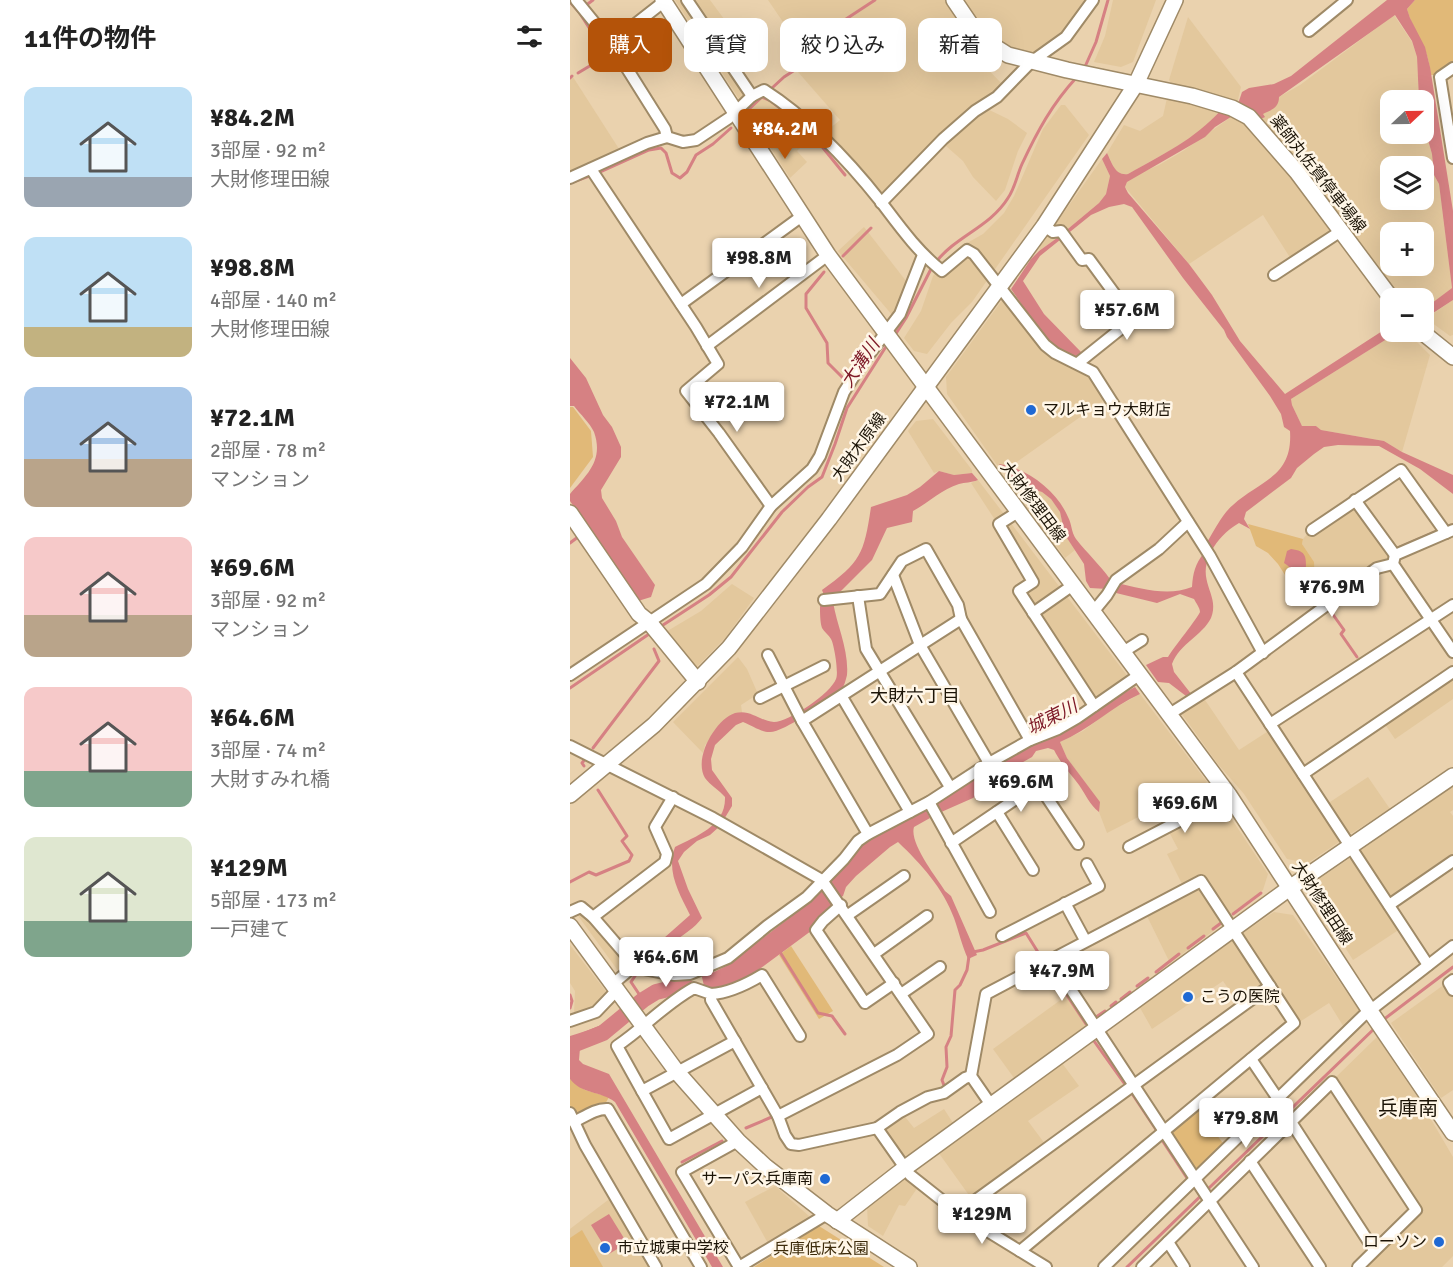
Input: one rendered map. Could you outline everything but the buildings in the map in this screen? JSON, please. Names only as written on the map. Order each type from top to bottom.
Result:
[{"type":"street","points":[[642,18],[664,0],[802,216],[886,334]]},
{"type":"street","points":[[687,0],[752,96]]},
{"type":"street","points":[[954,0],[971,25],[989,44],[1008,55],[1030,62]]},
{"type":"street","points":[[881,203],[943,138],[975,111],[997,97],[1030,62],[1066,37],[1093,0]]},
{"type":"street","name":"大財木原線","points":[[570,795],[609,765],[698,682],[744,630],[829,519],[999,284],[1044,226],[1136,84],[1175,0]]},
{"type":"street","points":[[1309,31],[1347,0]]},
{"type":"street","points":[[577,2],[591,18]]},
{"type":"street","name":"薬師丸佐賀停車場線","points":[[1030,62],[1219,104],[1249,117],[1297,172],[1384,288]]},
{"type":"street","points":[[1453,68],[1440,77],[1453,158]]},
{"type":"street","points":[[629,72],[665,129],[667,136]]},
{"type":"street","points":[[570,178],[667,136],[683,142],[696,140],[735,113],[752,96],[764,90],[807,120],[881,203],[923,255],[942,271],[967,250],[974,254],[1045,345],[1055,353],[1093,372],[1207,552],[1263,653]]},
{"type":"street","points":[[591,169],[718,364],[686,391],[771,506]]},
{"type":"street","points":[[681,304],[802,216]]},
{"type":"street","points":[[1044,226],[1053,232],[1061,231],[1082,260],[1089,259],[1133,319]]},
{"type":"street","points":[[1274,275],[1341,231]]},
{"type":"street","points":[[707,346],[828,255]]},
{"type":"street","points":[[570,675],[706,584],[742,547],[771,506],[812,470],[820,456],[844,392],[861,365],[900,314],[923,255]]},
{"type":"street","points":[[1078,363],[1133,319],[1165,300]]},
{"type":"street","name":"大財修理田線","points":[[886,334],[1229,795],[1453,1133]]},
{"type":"street","points":[[1434,342],[1453,357]]},
{"type":"street","points":[[1168,714],[1236,672],[1377,568],[1450,532],[1401,470],[1312,530]]},
{"type":"street","points":[[1355,500],[1453,652]]},
{"type":"street","points":[[1018,512],[999,524],[1033,582],[1019,591],[1094,706]]},
{"type":"street","points":[[570,513],[639,614],[649,622],[698,682]]},
{"type":"street","points":[[1093,612],[1116,580],[1159,549],[1188,522]]},
{"type":"street","points":[[824,600],[880,594],[902,561],[926,549],[958,604],[961,619],[1030,740]]},
{"type":"street","points":[[893,575],[920,645],[989,763]]},
{"type":"street","points":[[1033,613],[1073,585]]},
{"type":"street","points":[[858,596],[866,648],[950,787]]},
{"type":"street","points":[[1270,724],[1453,604]]},
{"type":"street","points":[[802,722],[961,619]]},
{"type":"street","points":[[1123,652],[1142,640]]},
{"type":"street","points":[[768,655],[795,710],[868,834]]},
{"type":"street","points":[[760,698],[824,666]]},
{"type":"street","points":[[1236,672],[1428,965]]},
{"type":"street","points":[[1303,774],[1453,672]]},
{"type":"street","points":[[570,912],[580,907],[593,917],[637,969],[674,975],[690,974],[728,958],[807,897],[824,882],[858,841],[868,834],[929,802],[989,763],[1030,740],[1058,729],[1139,675]]},
{"type":"street","points":[[842,697],[910,812]]},
{"type":"street","points":[[570,746],[713,818],[824,882],[928,1034],[897,1055],[778,1116]]},
{"type":"street","points":[[738,1141],[682,1172],[739,1267],[832,1217],[905,1168],[1291,887],[1453,776]]},
{"type":"street","points":[[951,843],[1038,784],[1078,844]]},
{"type":"street","points":[[1129,848],[1229,795]]},
{"type":"street","points":[[593,917],[665,862],[667,854],[655,826],[673,797]]},
{"type":"street","points":[[929,802],[990,912]]},
{"type":"street","points":[[997,812],[1033,870]]},
{"type":"street","points":[[1389,905],[1453,861]]},
{"type":"street","points":[[1002,936],[1099,886],[1088,864]]},
{"type":"street","points":[[894,984],[865,1003],[816,930],[823,921],[843,907],[904,876]]},
{"type":"street","points":[[991,1105],[971,1076],[986,994],[1200,881],[1294,1023],[1020,1251]]},
{"type":"street","points":[[1065,903],[1085,940]]},
{"type":"street","points":[[874,954],[927,916]]},
{"type":"street","points":[[570,926],[677,1072],[738,1141],[766,1167],[832,1217],[909,1267]]},
{"type":"street","points":[[1104,1267],[1197,1182],[1278,1099],[1376,1020],[1428,965],[1453,946]]},
{"type":"street","points":[[1051,958],[1253,1267]]},
{"type":"street","points":[[901,994],[940,967]]},
{"type":"street","points":[[570,1021],[596,1012],[637,969]]},
{"type":"street","points":[[690,974],[694,988]]},
{"type":"street","points":[[694,988],[718,994],[745,985],[762,975],[800,1036]]},
{"type":"street","points":[[1453,980],[1449,983],[1453,990]]},
{"type":"street","points":[[958,1213],[1270,986]]},
{"type":"street","points":[[694,988],[642,1024],[617,1046],[669,1138],[762,1088]]},
{"type":"street","points":[[711,994],[711,1000],[778,1116],[791,1144],[799,1145],[877,1128],[928,1096],[944,1093],[971,1076]]},
{"type":"street","points":[[642,1091],[735,1041]]},
{"type":"street","points":[[1251,1059],[1278,1099]]},
{"type":"street","points":[[1142,1267],[1208,1199],[1332,1082],[1416,1210],[1358,1267]]},
{"type":"street","points":[[656,1267],[572,1118],[603,1108],[608,1109],[701,1267]]},
{"type":"street","points":[[1291,1122],[1374,1250]]},
{"type":"street","points":[[877,1128],[910,1175],[958,1213],[1046,1267]]},
{"type":"street","points":[[1250,1161],[1320,1267]]},
{"type":"street","points":[[1168,1242],[1184,1267]]},
{"type":"shaded area","points":[[675,0],[710,0],[723,18],[687,18]]},
{"type":"shaded area","points":[[768,0],[946,0],[958,18],[918,18],[918,72],[990,72],[1005,87],[979,105],[1008,119],[1027,133],[1018,151],[1005,190],[996,201],[973,177],[963,161],[938,139],[884,194],[877,192],[823,134],[840,120],[798,72],[906,72],[906,18],[780,18]]},
{"type":"shaded area","points":[[960,0],[1086,0],[1064,33],[1035,56],[1020,54],[1002,45],[1002,18],[974,18]]},
{"type":"shaded area","points":[[1113,0],[1156,0],[1133,62],[1121,67],[1094,62],[1105,36]]},
{"type":"shaded area","points":[[1387,0],[1415,0],[1407,9],[1425,47],[1434,90],[1419,90],[1417,57],[1412,41],[1395,15],[1279,97],[1276,106],[1263,114],[1265,117],[1261,119],[1238,104],[1242,92],[1249,88],[1274,84],[1291,76]]},
{"type":"shaded area","points":[[1394,15],[1412,42],[1417,57],[1419,90],[1380,90],[1380,144],[1429,144],[1432,156],[1380,156],[1380,210],[1434,210],[1434,175],[1439,184],[1452,288],[1434,302],[1434,288],[1394,288],[1382,276],[1434,276],[1434,222],[1380,222],[1379,273],[1262,119],[1264,117],[1262,114],[1279,97],[1300,85]]},
{"type":"shaded area","points":[[1188,17],[1241,87],[1237,104],[1172,84],[1169,80]]},
{"type":"shaded area","points":[[722,72],[733,72],[751,100],[762,95],[804,123],[814,134],[797,151],[807,162],[790,178]]},
{"type":"shaded area","points":[[573,77],[621,152],[570,175],[570,78]]},
{"type":"shaded area","points":[[1434,92],[1453,211],[1453,300],[1434,312],[1434,302],[1452,288],[1439,184],[1434,175],[1434,156],[1429,144],[1434,144]]},
{"type":"shaded area","points":[[1167,98],[1221,110],[1205,128],[1176,147],[1128,174],[1122,175],[1116,172],[1107,153],[1124,125],[1140,131],[1163,116]]},
{"type":"shaded area","points":[[1061,105],[1065,105],[1089,135],[972,302],[951,323],[927,354],[914,351],[904,338],[921,311],[933,276],[960,247],[983,234],[1004,213],[1014,196],[1043,129]]},
{"type":"shaded area","points":[[1221,110],[1234,115],[1215,127],[1205,137],[1127,182],[1125,187],[1128,193],[1189,264],[1212,295],[1240,341],[1285,394],[1380,332],[1380,342],[1382,342],[1291,399],[1292,405],[1302,426],[1316,426],[1321,430],[1384,441],[1402,452],[1453,475],[1453,494],[1420,469],[1379,446],[1324,447],[1297,468],[1291,478],[1246,512],[1244,519],[1250,529],[1239,523],[1216,543],[1211,552],[1206,544],[1225,513],[1281,468],[1290,446],[1290,431],[1284,427],[1281,414],[1270,396],[1224,330],[1132,207],[1124,204],[1109,207],[1091,215],[1040,256],[1023,281],[1044,314],[1082,353],[1080,357],[1060,352],[1047,341],[1011,289],[1039,251],[1099,203],[1106,194],[1110,176],[1102,159],[1107,153],[1117,171],[1128,174],[1166,153],[1211,121]]},
{"type":"shaded area","points":[[1234,115],[1252,129],[1335,230],[1291,259],[1263,215],[1189,264],[1125,187],[1127,182],[1140,173],[1183,151]]},
{"type":"shaded area","points":[[1102,159],[1110,176],[1106,194],[1099,203],[1039,251],[1040,246]]},
{"type":"shaded area","points":[[864,227],[913,290],[898,322],[838,251]]},
{"type":"shaded area","points":[[1003,299],[1093,375],[1107,398],[1011,466],[997,465],[947,394],[946,377]]},
{"type":"shaded area","points":[[1453,300],[1453,335],[1450,336],[1434,324],[1434,313]]},
{"type":"shaded area","points":[[1382,342],[1417,342],[1430,355],[1402,452],[1384,441],[1321,430],[1316,426],[1302,426],[1291,399]]},
{"type":"shaded area","points":[[570,358],[586,378],[621,447],[621,457],[601,490],[602,498],[616,521],[622,537],[655,585],[651,597],[638,601],[570,501],[570,494],[592,466],[597,451],[597,442],[587,422],[574,406],[570,406]]},
{"type":"shaded area","points":[[933,419],[972,473],[954,475],[939,471],[934,473],[908,431],[916,421]]},
{"type":"shaded area","points":[[999,464],[1020,470],[1040,482],[1057,498],[1076,539],[1110,579],[1107,589],[1090,588],[1086,581],[1084,564],[1065,535],[1060,512],[1051,499],[1042,492],[1012,483]]},
{"type":"shaded area","points":[[939,471],[954,475],[972,473],[978,480],[947,489],[913,511],[912,522],[887,528],[872,560],[836,596],[824,595],[822,590],[853,564],[863,547],[871,507],[907,495]]},
{"type":"shaded area","points":[[978,480],[1129,678],[1094,701],[1023,592],[1036,583],[971,483]]},
{"type":"shaded area","points":[[1012,483],[1042,492],[1051,499],[1060,512],[1065,535],[1075,550],[1065,558]]},
{"type":"shaded area","points":[[1356,506],[1391,556],[1387,561],[1382,560],[1327,601],[1315,587],[1313,568],[1302,544],[1303,539],[1310,531]]},
{"type":"shaded area","points":[[1291,549],[1300,551],[1304,555],[1306,585],[1299,581],[1284,563],[1287,551]]},
{"type":"shaded area","points":[[1204,553],[1208,559],[1206,575],[1213,603],[1211,618],[1202,630],[1180,650],[1172,664],[1174,672],[1192,695],[1186,696],[1169,683],[1158,682],[1146,665],[1168,657],[1200,612],[1194,599],[1180,594],[1157,603],[1112,592],[1116,583],[1164,591],[1192,587],[1195,569]]},
{"type":"shaded area","points":[[732,584],[754,598],[726,637],[695,669],[664,633],[701,611]]},
{"type":"shaded area","points":[[833,602],[845,647],[847,675],[843,688],[784,728],[766,732],[743,722],[736,725],[715,745],[711,759],[712,770],[732,798],[732,806],[720,826],[710,835],[697,841],[684,852],[678,861],[702,918],[689,931],[660,952],[649,966],[638,961],[690,915],[675,882],[672,865],[675,847],[708,829],[721,816],[724,807],[725,797],[707,781],[702,770],[704,750],[708,740],[721,723],[735,713],[746,713],[774,722],[781,721],[809,706],[833,685],[837,676],[836,659],[831,639],[822,628],[820,606]]},
{"type":"shaded area","points":[[738,657],[747,669],[758,694],[741,705],[742,712],[733,714],[705,745],[703,753],[673,722]]},
{"type":"shaded area","points":[[1453,675],[1453,699],[1395,739],[1384,723]]},
{"type":"shaded area","points":[[1135,687],[1140,694],[1060,742],[1067,758],[1100,802],[1099,812],[1090,803],[1054,750],[1048,748],[1036,751],[1032,757],[1009,770],[973,798],[939,813],[933,804],[1030,746],[1067,731],[1113,699]]},
{"type":"shaded area","points":[[1140,694],[1207,782],[1107,833],[1099,812],[1099,802],[1067,758],[1060,742],[1083,731],[1111,710]]},
{"type":"shaded area","points":[[1203,697],[1239,750],[1270,730],[1340,837],[1339,842],[1308,863],[1287,859],[1244,794],[1217,763],[1179,710]]},
{"type":"shaded area","points":[[1368,777],[1390,809],[1352,833],[1346,833],[1327,804]]},
{"type":"shaded area","points":[[1453,785],[1453,810],[1450,812],[1453,816],[1453,857],[1389,900],[1361,857],[1360,851]]},
{"type":"shaded area","points":[[1221,803],[1268,874],[1263,890],[1229,915],[1202,876],[1183,886],[1167,854],[1178,849],[1168,830]]},
{"type":"shaded area","points":[[925,808],[930,818],[914,827],[915,842],[930,869],[951,896],[977,955],[968,959],[944,897],[923,868],[898,842],[856,876],[846,887],[843,896],[833,902],[833,907],[811,931],[742,982],[715,989],[704,986],[701,973],[714,972],[726,966],[805,906],[830,884],[861,844]]},
{"type":"shaded area","points":[[1350,858],[1356,861],[1400,929],[1353,960],[1315,900],[1319,879]]},
{"type":"shaded area","points":[[1200,884],[1224,923],[1170,963],[1145,912]]},
{"type":"shaded area","points":[[580,912],[593,921],[629,962],[628,966],[619,972],[576,913]]},
{"type":"shaded area","points":[[1274,912],[1293,915],[1359,1010],[1359,1016],[1345,1029],[1329,1003],[1298,1023],[1240,935]]},
{"type":"shaded area","points":[[1234,939],[1265,985],[1239,1004],[1223,981],[1152,1029],[1139,1006]]},
{"type":"shaded area","points":[[570,945],[608,994],[591,1010],[574,1014],[575,991],[570,983]]},
{"type":"shaded area","points":[[1445,984],[1453,995],[1453,1090],[1441,1098],[1391,1023]]},
{"type":"shaded area","points":[[1066,996],[1086,1026],[1014,1078],[993,1049]]},
{"type":"shaded area","points":[[619,1014],[623,1020],[606,1038],[591,1041],[580,1048],[579,1060],[583,1064],[609,1074],[723,1267],[712,1267],[615,1102],[585,1090],[570,1079],[570,1036],[590,1030]]},
{"type":"shaded area","points":[[1377,1037],[1422,1104],[1453,1157],[1453,1256],[1442,1267],[1363,1267],[1420,1210],[1335,1078]]},
{"type":"shaded area","points":[[1062,1063],[1079,1086],[1028,1121],[1045,1144],[971,1198],[938,1152]]},
{"type":"shaded area","points":[[944,1109],[953,1123],[904,1158],[883,1131],[885,1126],[902,1113],[914,1128]]},
{"type":"shaded area","points":[[902,1179],[908,1179],[918,1187],[905,1206],[899,1205],[883,1236],[868,1226],[867,1206]]},
{"type":"shaded area","points":[[775,1186],[809,1216],[808,1222],[769,1245],[745,1202]]},
{"type":"shaded area","name":"市立城東中学校","points":[[612,1197],[652,1267],[570,1267],[570,1229]]},
{"type":"shaded area","points":[[609,1214],[627,1243],[609,1254],[591,1225]]},
{"type":"green space","points":[[1415,0],[1453,0],[1453,64],[1439,75],[1430,75],[1428,57],[1407,9]]},
{"type":"green space","points":[[570,407],[573,407],[591,431],[593,457],[570,488]]},
{"type":"green space","points":[[1248,524],[1303,539],[1302,544],[1314,562],[1315,587],[1327,601],[1323,608],[1309,594],[1294,589],[1278,564],[1268,553],[1256,546]]},
{"type":"green space","points":[[791,946],[833,1011],[819,1019],[779,955]]},
{"type":"green space","points":[[570,1079],[585,1090],[609,1097],[604,1106],[575,1118],[570,1105]]},
{"type":"green space","points":[[1197,1108],[1225,1146],[1196,1173],[1169,1132]]},
{"type":"green space","name":"兵庫低床公園","points":[[819,1226],[884,1267],[754,1267]]},
{"type":"green space","points":[[582,1230],[603,1267],[570,1267],[570,1238]]},
{"type":"waterway","points":[[585,6],[593,0]]},
{"type":"waterway","points":[[772,88],[784,77],[832,46],[843,21],[875,0]]},
{"type":"waterway","name":"大溝川","points":[[1084,69],[1096,42],[1108,0]]},
{"type":"waterway","points":[[570,2],[579,12]]},
{"type":"waterway","points":[[578,73],[593,64],[604,51],[580,11]]},
{"type":"waterway","name":"大溝川","points":[[936,262],[953,245],[1001,208],[1014,186],[1033,141],[1060,98],[1076,78]]},
{"type":"waterway","points":[[748,110],[763,96]]},
{"type":"waterway","points":[[762,97],[771,101],[804,127]]},
{"type":"waterway","points":[[598,173],[649,150],[661,148],[666,153],[672,173],[680,178],[687,172],[696,155],[731,128]]},
{"type":"waterway","points":[[811,133],[845,175]]},
{"type":"waterway","points":[[570,183],[592,175]]},
{"type":"waterway","points":[[843,256],[871,228]]},
{"type":"waterway","name":"大溝川","points":[[895,335],[932,267]]},
{"type":"waterway","points":[[824,272],[806,294],[806,308],[827,343],[828,363],[845,380]]},
{"type":"waterway","name":"大溝川","points":[[660,627],[709,595],[731,577],[782,512],[822,477],[847,408],[887,345]]},
{"type":"waterway","points":[[1448,526],[1453,525]]},
{"type":"waterway","points":[[1396,549],[1440,530]]},
{"type":"waterway","points":[[570,543],[578,537]]},
{"type":"waterway","points":[[1308,582],[1327,601]]},
{"type":"waterway","points":[[1329,609],[1344,630],[1341,634],[1357,657]]},
{"type":"waterway","name":"大溝川","points":[[570,688],[652,632]]},
{"type":"waterway","points":[[593,748],[659,661],[654,649]]},
{"type":"waterway","points":[[584,766],[582,763],[586,758]]},
{"type":"waterway","points":[[570,882],[589,872],[596,875],[629,861],[632,855],[622,841],[627,836],[598,790]]},
{"type":"waterway","points":[[1233,914],[1261,893]]},
{"type":"waterway","points":[[1213,929],[1221,923]]},
{"type":"waterway","points":[[973,952],[1026,933],[1041,957]]},
{"type":"waterway","points":[[1188,948],[1204,936]]},
{"type":"waterway","points":[[780,952],[818,1013],[832,1016],[845,1034]]},
{"type":"waterway","points":[[1156,972],[1179,954]]},
{"type":"waterway","points":[[945,1088],[942,1080],[947,1067],[946,1047],[951,1036],[955,990],[967,970],[969,956]]},
{"type":"waterway","points":[[1383,1020],[1453,967]]},
{"type":"waterway","points":[[1049,968],[1086,1024]]},
{"type":"waterway","points":[[639,970],[631,982],[643,1000]]},
{"type":"waterway","points":[[1137,986],[1148,978]]},
{"type":"waterway","points":[[570,1046],[603,1033],[656,992],[685,985]]},
{"type":"waterway","points":[[1121,999],[1130,992]]},
{"type":"waterway","points":[[570,995],[572,1001],[570,1008]]},
{"type":"waterway","points":[[1111,1006],[1116,1002]]},
{"type":"waterway","points":[[1096,1017],[1105,1011]]},
{"type":"waterway","points":[[1127,1267],[1376,1027]]},
{"type":"waterway","points":[[1094,1041],[1124,1083]]},
{"type":"waterway","points":[[1131,1092],[1157,1131]]},
{"type":"waterway","points":[[746,1128],[774,1116]]},
{"type":"waterway","points":[[1162,1140],[1187,1178]]},
{"type":"waterway","points":[[682,1162],[722,1141]]},
{"type":"place","name":"マルキョウ大財店","points":[[1031,410]]},
{"type":"place","name":"こうの医院","points":[[1188,997]]},
{"type":"place","name":"サーパス兵庫南","points":[[825,1179]]},
{"type":"place","name":"ローソン","points":[[1439,1242]]},
{"type":"place","name":"市立城東中学校","points":[[605,1248]]},
{"type":"district","name":"大財六丁目","points":[[915,696]]},
{"type":"district","name":"兵庫南","points":[[1408,1108]]},
{"type":"water label","name":"城東川","points":[[1052,717]]}]
